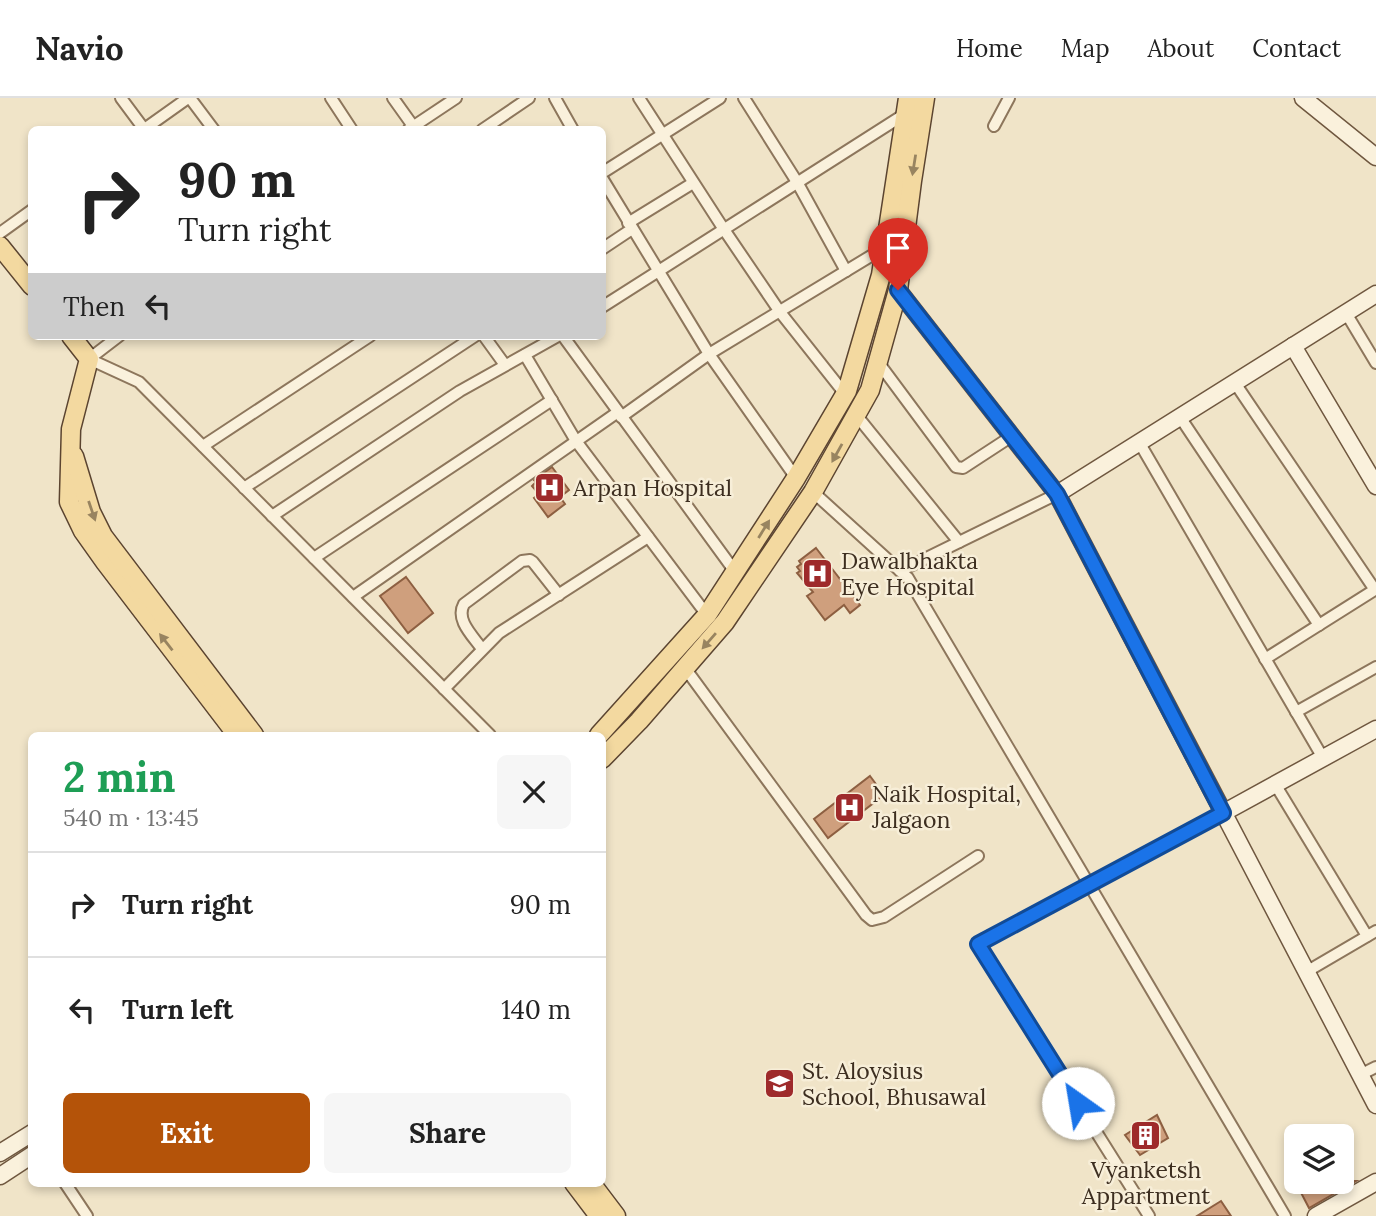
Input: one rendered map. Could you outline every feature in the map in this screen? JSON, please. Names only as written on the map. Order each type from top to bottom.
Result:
[{"type":"main road","points":[[606,755],[725,622],[813,492],[870,390],[898,290],[925,98]]},
{"type":"main road","points":[[602,732],[707,615],[796,478],[852,380],[881,275],[906,106]]},
{"type":"main road","points":[[0,246],[28,281]]},
{"type":"main road","points":[[74,340],[89,359],[71,429],[71,447],[96,524],[111,559],[247,732]]},
{"type":"main road","points":[[577,1187],[599,1216]]},
{"type":"main road","points":[[594,1187],[616,1216]]},
{"type":"street","points":[[121,98],[142,126]]},
{"type":"street","points":[[148,126],[189,98],[211,126]]},
{"type":"street","points":[[331,98],[349,126]]},
{"type":"street","points":[[393,98],[410,126]]},
{"type":"street","points":[[414,126],[455,98]]},
{"type":"street","points":[[488,126],[529,98]]},
{"type":"street","points":[[555,98],[571,126]]},
{"type":"street","points":[[639,98],[780,312],[845,394]]},
{"type":"street","points":[[606,175],[720,98]]},
{"type":"street","points":[[744,98],[797,182],[846,271]]},
{"type":"street","points":[[994,126],[1009,98]]},
{"type":"street","points":[[1303,98],[1376,157]]},
{"type":"street","points":[[606,304],[797,182],[906,106]]},
{"type":"street","points":[[606,246],[693,183]]},
{"type":"street","points":[[606,185],[709,355],[796,478]]},
{"type":"street","points":[[0,233],[28,213]]},
{"type":"street","points":[[353,597],[576,441],[709,355],[884,248]]},
{"type":"street","points":[[898,290],[1057,494],[1376,1105]]},
{"type":"street","points":[[900,571],[1057,494],[1376,295]]},
{"type":"street","points":[[1346,313],[1376,363]]},
{"type":"street","points":[[114,340],[89,359],[139,382],[487,732]]},
{"type":"street","points":[[203,446],[364,340]]},
{"type":"street","points":[[244,488],[469,340]]},
{"type":"street","points":[[487,340],[505,365]]},
{"type":"street","points":[[272,516],[460,391],[553,340]]},
{"type":"street","points":[[563,340],[736,573]]},
{"type":"street","points":[[1293,346],[1376,486]]},
{"type":"street","points":[[525,355],[576,441],[707,615]]},
{"type":"street","points":[[878,362],[956,467],[964,468],[1012,436]]},
{"type":"street","points":[[1235,383],[1375,589],[1265,659]]},
{"type":"street","points":[[314,558],[552,400]]},
{"type":"street","points":[[857,416],[959,542]]},
{"type":"street","points":[[1180,417],[1319,625]]},
{"type":"street","points":[[1139,442],[1323,758]]},
{"type":"street","points":[[813,492],[908,578],[1285,1216]]},
{"type":"street","points":[[444,689],[499,633],[648,537]]},
{"type":"street","points":[[482,649],[462,620],[461,608],[522,561],[533,562],[559,595]]},
{"type":"street","points":[[1296,712],[1376,667]]},
{"type":"street","points":[[685,668],[872,920],[884,917],[978,856]]},
{"type":"street","points":[[1149,1216],[978,944],[1376,729]]},
{"type":"street","points":[[1275,784],[1372,934],[1306,972]]},
{"type":"street","points":[[1360,1075],[1376,1066]]},
{"type":"street","points":[[0,1153],[28,1136]]},
{"type":"street","points":[[0,1176],[28,1158]]},
{"type":"street","points":[[1316,1216],[1376,1182]]},
{"type":"street","points":[[68,1187],[87,1216]]},
{"type":"building","points":[[552,467],[569,490],[560,497],[565,504],[548,517],[534,498],[539,494],[532,486],[536,482],[534,480]]},
{"type":"building","points":[[816,548],[860,605],[850,613],[844,605],[825,620],[807,596],[813,592],[797,573],[800,571],[797,567],[801,564],[799,561]]},
{"type":"building","points":[[406,577],[433,613],[408,633],[380,596]]},
{"type":"building","points":[[870,776],[884,795],[828,838],[814,819]]},
{"type":"building","name":"Vyanketsh Appartment","points":[[1157,1115],[1168,1138],[1140,1155],[1125,1135]]},
{"type":"building","points":[[1302,1194],[1333,1194],[1309,1208]]},
{"type":"building","points":[[1221,1201],[1231,1216],[1197,1216]]},
{"type":"place","name":"Arpan Hospital","points":[[550,488]]},
{"type":"place","name":"Dawalbhakta Eye Hospital","points":[[818,574]]},
{"type":"place","name":"Naik Hospital, Jalgaon","points":[[849,807]]},
{"type":"place","name":"St. Aloysius School, Bhusawal","points":[[779,1084]]},
{"type":"place","name":"Vyanketsh Appartment","points":[[1146,1136]]},
{"type":"route","points":[[898,290],[1057,494],[1223,813],[978,944],[1078,1103]]}]
